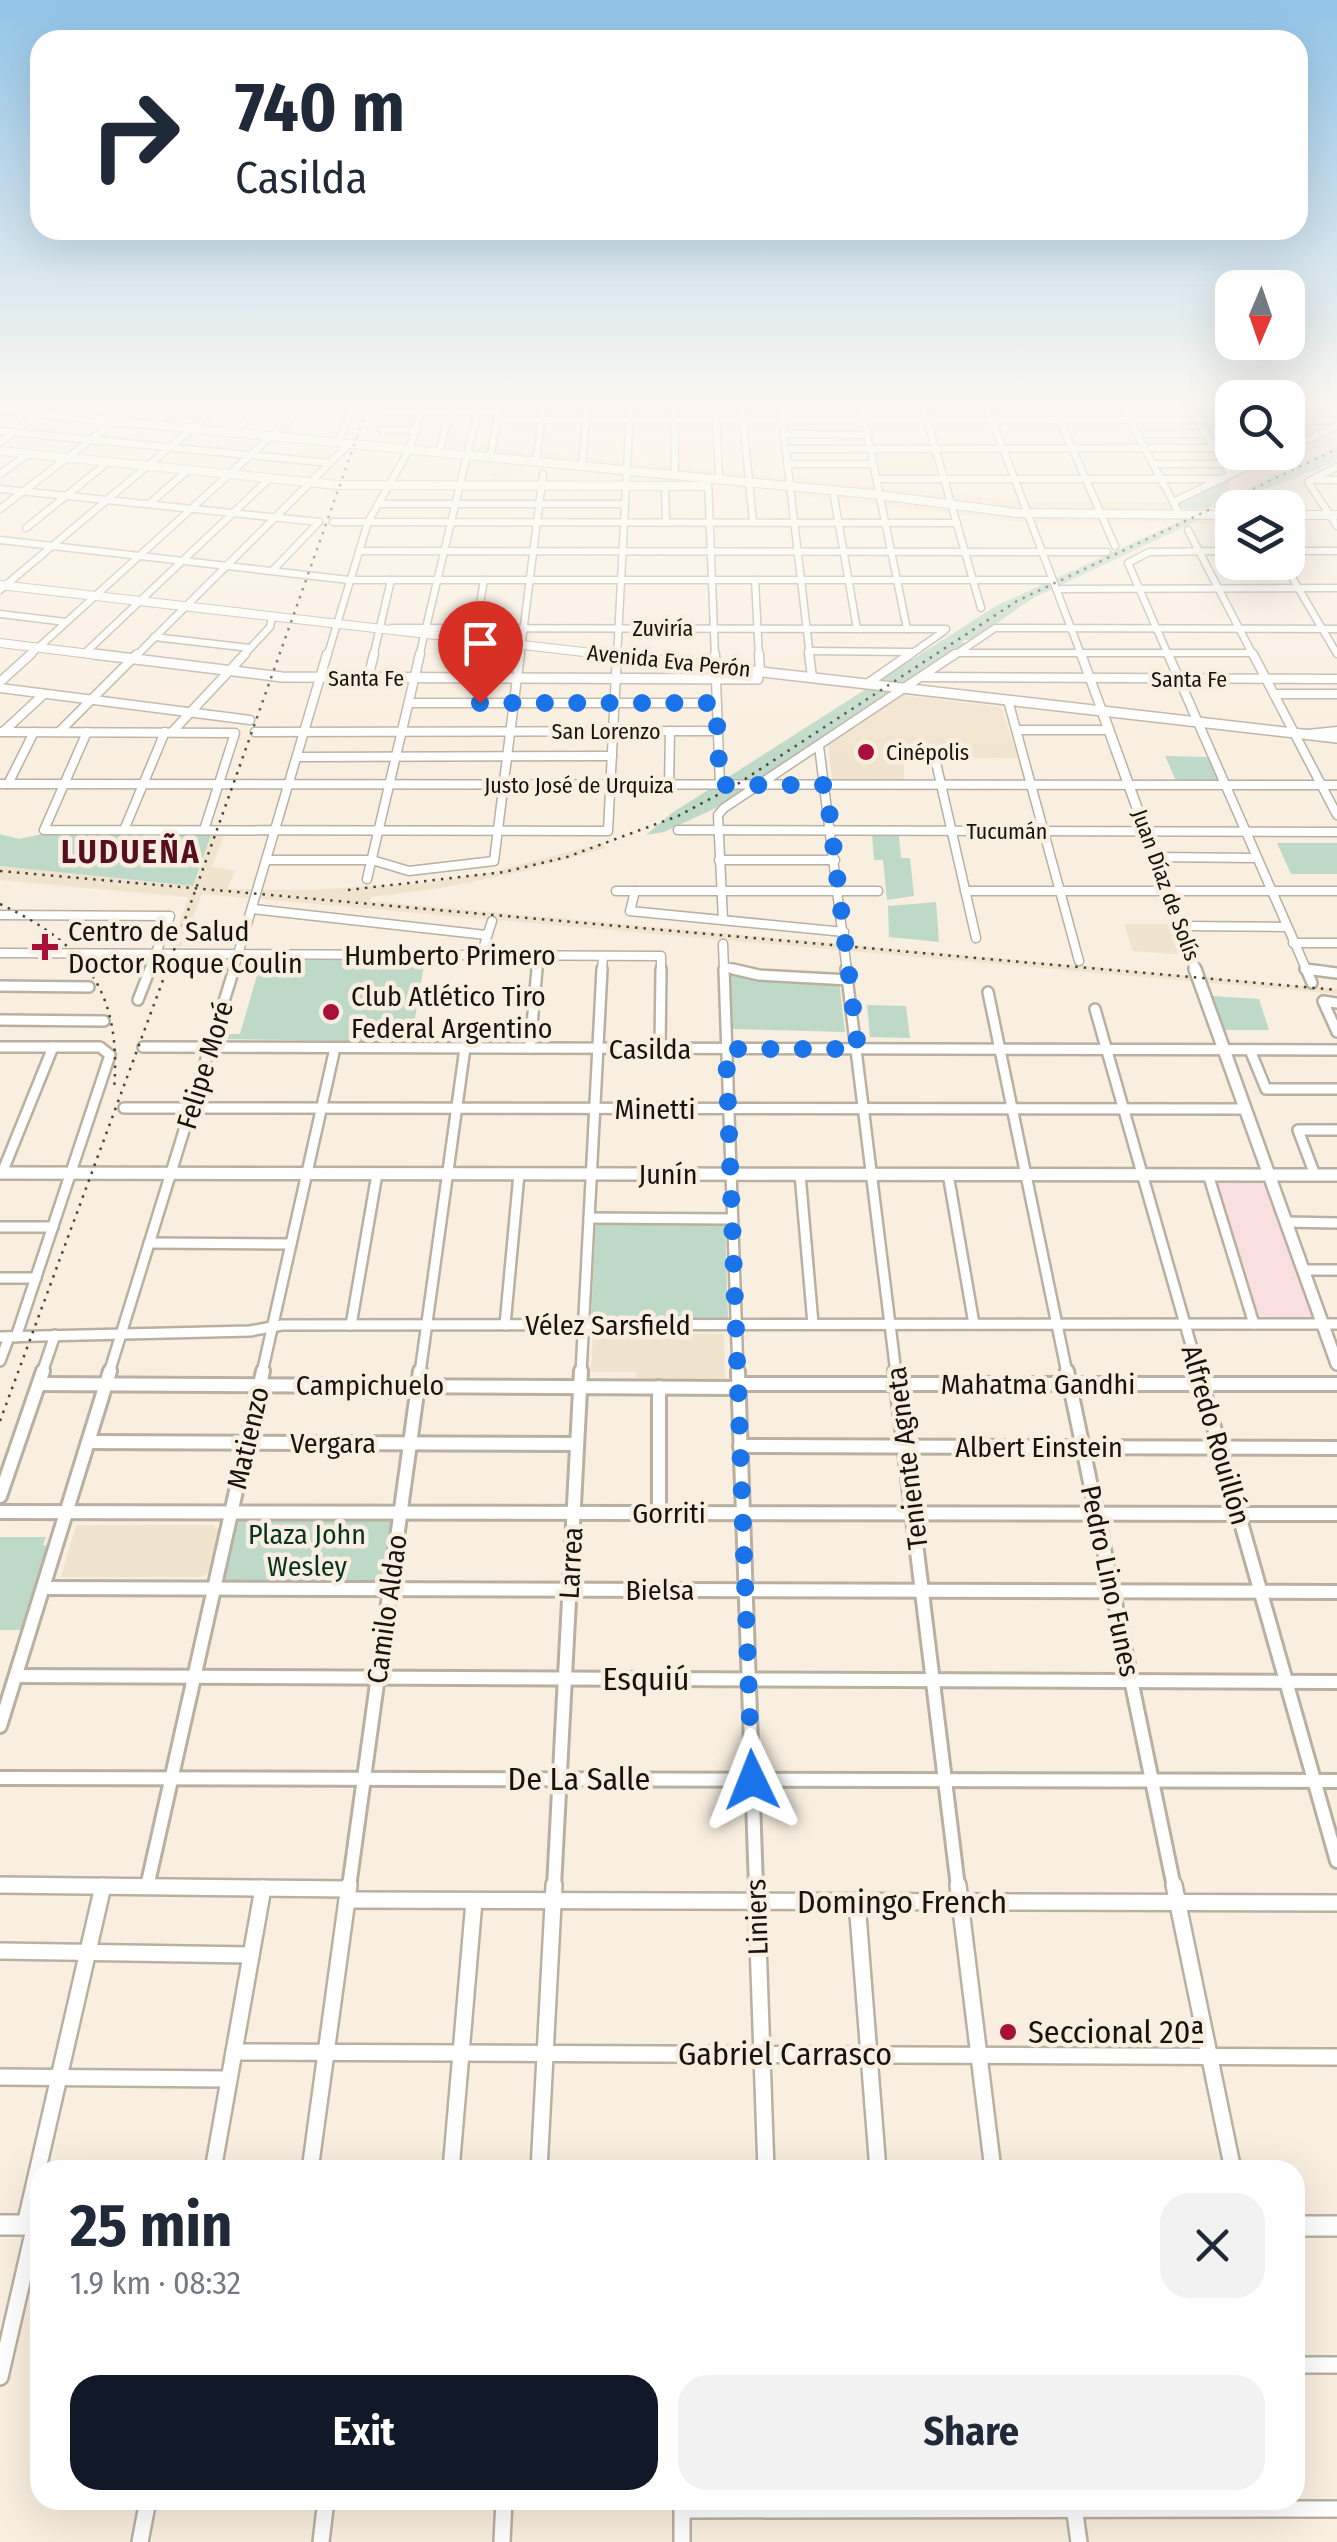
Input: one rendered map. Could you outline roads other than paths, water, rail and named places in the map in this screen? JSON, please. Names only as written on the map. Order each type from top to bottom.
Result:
[{"type":"main road","name":"Avenida Eva Perón","points":[[2,587],[379,629],[429,631],[474,640],[1103,713]]},
{"type":"main road","name":"Santa Fe","points":[[0,644],[321,678],[794,679]]},
{"type":"main road","name":"Avenida Eva Perón","points":[[794,679],[1337,737]]},
{"type":"main road","name":"Juan Díaz de Solís","points":[[1103,713],[1303,1270],[1330,1324],[1337,1364]]},
{"type":"main road","name":"Junín","points":[[1,1172],[1337,1175]]},
{"type":"main road","points":[[0,2225],[30,2225]]},
{"type":"main road","points":[[1305,2226],[1337,2226]]},
{"type":"street","points":[[2,587],[74,528]]},
{"type":"street","points":[[0,685],[170,528]]},
{"type":"street","points":[[84,654],[218,528]]},
{"type":"street","points":[[58,732],[264,528]]},
{"type":"street","points":[[273,570],[314,528]]},
{"type":"street","name":"Felipe Moré","points":[[0,1726],[257,896],[366,528]]},
{"type":"street","points":[[367,879],[451,528]]},
{"type":"street","points":[[268,860],[372,860],[409,872],[494,861],[537,528]]},
{"type":"street","points":[[87,732],[44,830],[608,830],[624,528]]},
{"type":"street","points":[[708,528],[720,785]]},
{"type":"street","points":[[793,528],[812,677]]},
{"type":"street","points":[[840,528],[857,629]]},
{"type":"street","points":[[887,528],[907,629]]},
{"type":"street","points":[[958,528],[981,608]]},
{"type":"street","name":"Juan Díaz de Solís","points":[[1033,528],[1103,713]]},
{"type":"street","points":[[1107,528],[1115,546]]},
{"type":"street","points":[[1188,530],[1299,735],[1337,815]]},
{"type":"street","points":[[0,540],[350,580],[973,580],[1137,589],[1337,588]]},
{"type":"street","points":[[359,551],[1108,552]]},
{"type":"street","points":[[1215,551],[1149,552],[1128,562],[1312,983]]},
{"type":"street","points":[[1305,552],[1337,552]]},
{"type":"street","points":[[368,678],[391,580]]},
{"type":"street","points":[[474,640],[484,580]]},
{"type":"street","points":[[755,580],[760,672]]},
{"type":"street","points":[[1293,580],[1337,654]]},
{"type":"street","points":[[0,614],[66,622]]},
{"type":"street","points":[[124,830],[169,732],[270,627],[272,617]]},
{"type":"street","name":"Zuviría","points":[[429,631],[476,627],[946,629],[911,652]]},
{"type":"street","points":[[723,920],[718,815],[996,628],[1337,628]]},
{"type":"street","points":[[154,637],[250,648]]},
{"type":"street","points":[[808,651],[911,652]]},
{"type":"street","points":[[867,684],[911,652]]},
{"type":"street","points":[[958,653],[1253,653]]},
{"type":"street","name":"Santa Fe","points":[[922,677],[1337,679]]},
{"type":"street","points":[[0,685],[250,720]]},
{"type":"street","points":[[2,732],[44,694]]},
{"type":"street","points":[[1274,694],[1337,694]]},
{"type":"street","points":[[410,703],[716,703]]},
{"type":"street","points":[[1009,704],[1079,961]]},
{"type":"street","points":[[1016,730],[1109,730]]},
{"type":"street","points":[[669,784],[670,731]]},
{"type":"street","name":"San Lorenzo","points":[[256,732],[717,731]]},
{"type":"street","points":[[2,732],[231,732],[236,738],[204,830]]},
{"type":"street","points":[[4,784],[34,732]]},
{"type":"street","name":"Teniente Agneta","points":[[819,746],[992,2160]]},
{"type":"street","points":[[298,757],[612,756]]},
{"type":"street","points":[[936,758],[976,938]]},
{"type":"street","name":"Justo José de Urquiza","points":[[4,784],[1337,786]]},
{"type":"street","name":"Tucumán","points":[[678,830],[1337,832]]},
{"type":"street","points":[[1156,857],[1256,858]]},
{"type":"street","points":[[719,860],[835,860]]},
{"type":"street","points":[[635,891],[630,911],[844,932]]},
{"type":"street","points":[[616,892],[878,891]]},
{"type":"street","points":[[966,891],[1337,891]]},
{"type":"street","points":[[253,908],[486,935]]},
{"type":"street","points":[[1,916],[170,916],[138,1000]]},
{"type":"street","points":[[481,955],[492,921]]},
{"type":"street","points":[[1180,926],[1286,927]]},
{"type":"street","points":[[1293,942],[1337,942]]},
{"type":"street","name":"Liniers","points":[[723,944],[766,2160]]},
{"type":"street","name":"Humberto Primero","points":[[0,952],[661,956],[660,1049]]},
{"type":"street","points":[[530,1048],[538,956]]},
{"type":"street","name":"Larrea","points":[[540,2160],[604,956]]},
{"type":"street","points":[[724,967],[760,974],[849,980]]},
{"type":"street","points":[[1305,969],[1337,973]]},
{"type":"street","points":[[0,986],[89,986]]},
{"type":"street","name":"Pedro Lino Funes","points":[[988,992],[1231,2160]]},
{"type":"street","points":[[1337,1002],[1323,1001],[1337,1032]]},
{"type":"street","name":"Alfredo Rouillón","points":[[1094,1009],[1337,1861]]},
{"type":"street","points":[[0,1020],[104,1021]]},
{"type":"street","points":[[0,1046],[106,1048],[110,1055],[54,1228],[0,1361]]},
{"type":"street","points":[[1,1172],[53,1047]]},
{"type":"street","name":"Casilda","points":[[143,1047],[1337,1050]]},
{"type":"street","name":"Matienzo","points":[[148,1887],[335,1048]]},
{"type":"street","name":"Camilo Aldao","points":[[311,2160],[465,1048]]},
{"type":"street","points":[[1250,1050],[1266,1089],[1337,1089]]},
{"type":"street","name":"Minetti","points":[[124,1108],[1246,1109]]},
{"type":"street","points":[[1315,1175],[1298,1130],[1337,1130]]},
{"type":"street","points":[[351,1325],[377,1174]]},
{"type":"street","points":[[505,1324],[520,1174]]},
{"type":"street","points":[[800,1174],[813,1324]]},
{"type":"street","points":[[948,1174],[974,1324]]},
{"type":"street","points":[[1208,1174],[1254,1324]]},
{"type":"street","points":[[590,1218],[732,1219]]},
{"type":"street","points":[[1286,1222],[1337,1223]]},
{"type":"street","points":[[0,1227],[54,1228]]},
{"type":"street","points":[[150,1244],[291,1244]]},
{"type":"street","points":[[1303,1270],[1337,1270]]},
{"type":"street","points":[[0,1278],[36,1278]]},
{"type":"street","name":"Vélez Sarsfield","points":[[8,1337],[351,1325],[1330,1324]]},
{"type":"street","points":[[0,1496],[55,1336]]},
{"type":"street","name":"Campichuelo","points":[[39,1384],[580,1387]]},
{"type":"street","name":"Mahatma Gandhi","points":[[580,1387],[1337,1384]]},
{"type":"street","points":[[659,1388],[659,1513]]},
{"type":"street","name":"Vergara","points":[[88,1442],[578,1444]]},
{"type":"street","name":"Albert Einstein","points":[[740,1446],[1337,1448]]},
{"type":"street","name":"Gorriti","points":[[0,1512],[1337,1514]]},
{"type":"street","name":"Bielsa","points":[[42,1588],[1337,1592]]},
{"type":"street","name":"Esquiú","points":[[16,1676],[1337,1682]]},
{"type":"street","name":"De La Salle","points":[[0,1778],[1337,1781]]},
{"type":"street","name":"Domingo French","points":[[0,1885],[262,1888],[474,1900],[1337,1903]]},
{"type":"street","points":[[44,2160],[59,2077],[103,1886]]},
{"type":"street","points":[[215,2160],[262,1888]]},
{"type":"street","points":[[452,2160],[474,1900]]},
{"type":"street","points":[[857,1902],[877,2160]]},
{"type":"street","points":[[0,1951],[251,1955]]},
{"type":"street","name":"Gabriel Carrasco","points":[[234,2052],[1337,2056]]},
{"type":"street","points":[[0,2076],[229,2079]]},
{"type":"street","points":[[0,2376],[30,2239]]},
{"type":"street","points":[[1305,2364],[1337,2365]]},
{"type":"street","points":[[1305,2508],[1337,2509]]},
{"type":"street","points":[[140,2542],[146,2510]]},
{"type":"street","points":[[321,2542],[325,2510]]},
{"type":"street","points":[[502,2542],[504,2510]]},
{"type":"street","points":[[682,2510],[682,2542]]},
{"type":"street","points":[[1075,2510],[1079,2542]]},
{"type":"railway","points":[[196,888],[325,528]]},
{"type":"railway","points":[[348,890],[504,872],[567,857],[678,816],[736,785],[1017,601],[1171,528]]},
{"type":"railway","points":[[0,871],[196,888]]},
{"type":"railway","points":[[0,1421],[196,888]]},
{"type":"railway","points":[[196,888],[1337,990]]},
{"type":"railway","points":[[0,904],[56,937],[93,976],[112,1026],[114,1090]]},
{"type":"place","name":"Cinépolis","points":[[866,752]]},
{"type":"place","name":"Centro de Salud Doctor Roque Coulin","points":[[45,947]]},
{"type":"place","name":"Club Atlético Tiro Federal Argentino","points":[[331,1012]]},
{"type":"place","name":"Seccional 20ª","points":[[1008,2032]]},
{"type":"district","name":"LUDUEÑA","points":[[131,852]]},
{"type":"park label","name":"Plaza John Wesley","points":[[307,1550]]}]
